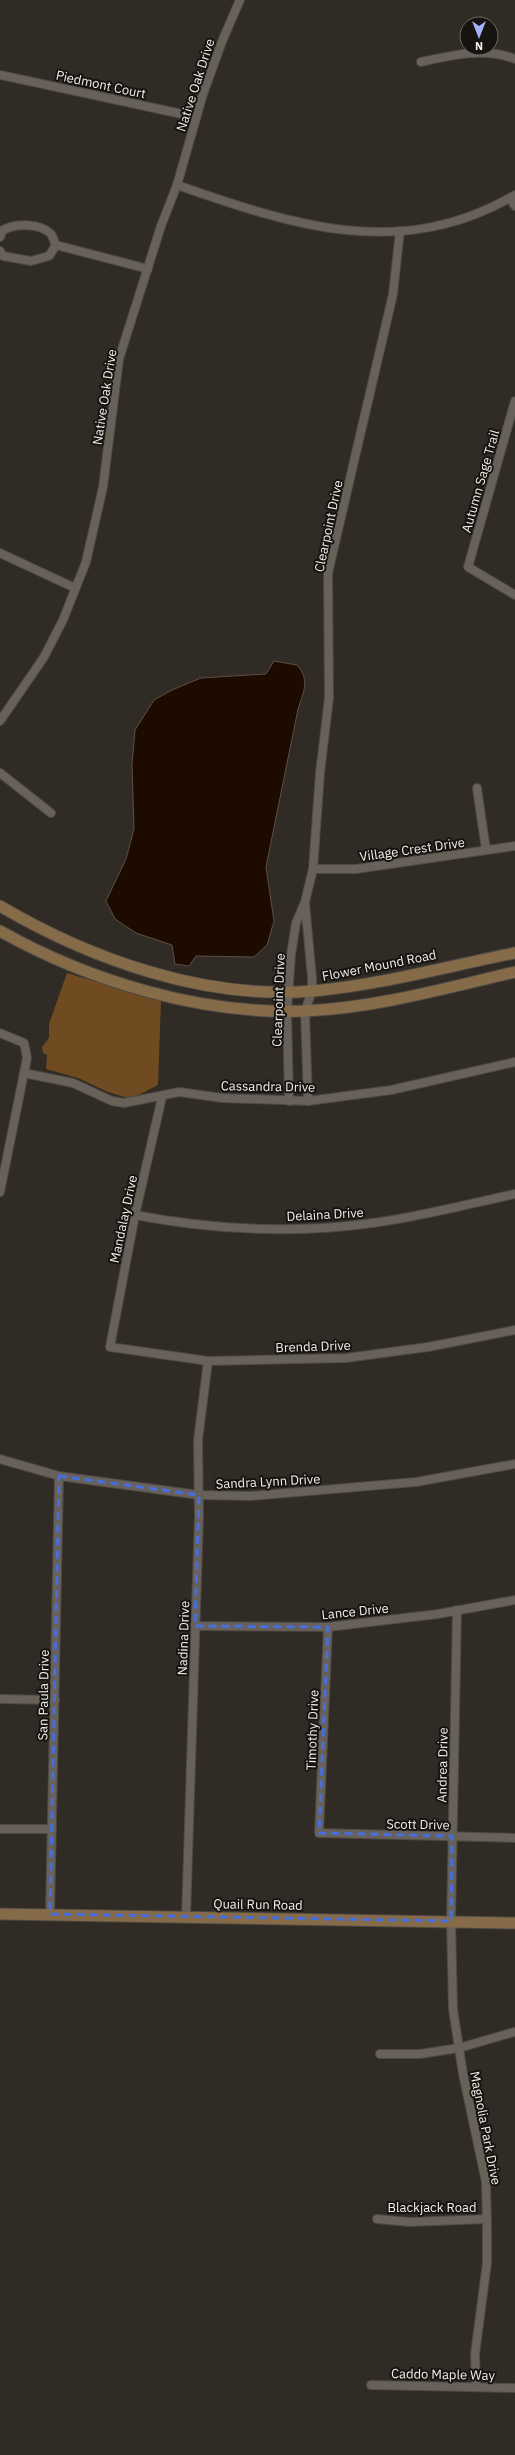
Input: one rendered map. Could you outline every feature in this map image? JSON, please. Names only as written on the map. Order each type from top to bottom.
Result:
[{"type":"main road","name":"Flower Mound Road","points":[[0,906],[44,931],[98,956],[158,975],[217,986],[289,991],[312,991],[357,986],[515,953]]},
{"type":"main road","points":[[0,931],[32,949],[73,966],[144,990],[219,1007],[305,1011],[377,1002],[515,972]]},
{"type":"main road","name":"Quail Run Road","points":[[0,1914],[515,1923]]},
{"type":"street","name":"Native Oak Drive","points":[[0,721],[44,657],[76,588],[86,562],[103,487],[119,359],[177,185],[196,117],[223,39],[240,0]]},
{"type":"street","points":[[421,62],[465,53],[486,52],[515,59]]},
{"type":"street","name":"Piedmont Court","points":[[0,75],[196,117]]},
{"type":"street","points":[[177,185],[257,212],[292,221],[346,231],[416,231],[442,226],[512,197],[515,206]]},
{"type":"street","points":[[0,237],[3,230],[19,224],[43,229],[52,235],[56,245]]},
{"type":"street","name":"Clearpoint Drive","points":[[289,1101],[287,1011],[296,922],[305,902],[312,868],[331,676],[328,572],[393,294],[400,231]]},
{"type":"street","points":[[56,245],[148,269]]},
{"type":"street","points":[[0,251],[3,256],[30,261],[49,256],[56,245]]},
{"type":"street","name":"Autumn Sage Trail","points":[[515,401],[468,567],[515,595]]},
{"type":"street","points":[[0,553],[76,588]]},
{"type":"street","points":[[0,773],[51,813]]},
{"type":"street","points":[[477,788],[486,850]]},
{"type":"street","name":"Village Crest Drive","points":[[312,868],[356,869],[515,846]]},
{"type":"street","name":"Clearpoint Drive","points":[[305,902],[312,991],[305,1011],[308,1101]]},
{"type":"street","points":[[0,1033],[24,1043],[27,1058],[3,1161],[0,1192]]},
{"type":"street","name":"Cassandra Drive","points":[[24,1073],[73,1083],[112,1101],[124,1103],[162,1097],[168,1093],[179,1092],[223,1098],[308,1101],[378,1092],[515,1062]]},
{"type":"street","name":"Mandalay Drive","points":[[110,1347],[135,1215],[162,1097]]},
{"type":"street","name":"Delaina Drive","points":[[135,1215],[178,1223],[231,1228],[305,1229],[373,1223],[515,1194]]},
{"type":"street","name":"Brenda Drive","points":[[110,1347],[208,1361],[346,1358],[428,1347],[515,1330]]},
{"type":"street","name":"Nadina Drive","points":[[186,1917],[195,1626],[198,1440],[208,1361]]},
{"type":"street","name":"Sandra Lynn Drive","points":[[0,1459],[59,1476],[198,1495],[251,1496],[416,1482],[515,1464]]},
{"type":"street","name":"San Paula Drive","points":[[50,1914],[59,1476]]},
{"type":"street","name":"Lance Drive","points":[[195,1626],[328,1627],[458,1610],[515,1600]]},
{"type":"street","name":"Andrea Drive","points":[[451,1921],[458,1610]]},
{"type":"street","name":"Timothy Drive","points":[[320,1833],[328,1627]]},
{"type":"street","points":[[0,1699],[55,1700]]},
{"type":"street","points":[[0,1829],[52,1829]]},
{"type":"street","name":"Scott Drive","points":[[320,1833],[515,1838]]},
{"type":"street","name":"Magnolia Park Drive","points":[[451,1921],[453,2009],[459,2048],[486,2182],[487,2263],[475,2354],[476,2387]]},
{"type":"street","points":[[380,2054],[420,2054],[459,2048],[514,2032]]},
{"type":"street","name":"Blackjack Road","points":[[377,2219],[409,2222],[487,2219]]},
{"type":"street","name":"Caddo Maple Way","points":[[371,2385],[515,2388]]},
{"type":"highlighted area","points":[[59,1476],[199,1495],[195,1626],[328,1627],[319,1833],[452,1836],[451,1921],[50,1914]]},
{"type":"shaded area","points":[[274,661],[297,665],[301,670],[305,681],[305,686],[298,709],[266,867],[274,921],[267,945],[254,957],[196,956],[189,966],[175,964],[172,945],[136,933],[115,919],[106,901],[126,859],[134,829],[132,765],[135,730],[154,700],[172,690],[201,678],[266,674]]},
{"type":"shaded area","points":[[67,973],[161,1001],[158,1085],[131,1099],[108,1092],[78,1078],[46,1069],[47,1055],[43,1053],[42,1047],[49,1038],[49,1024]]}]
